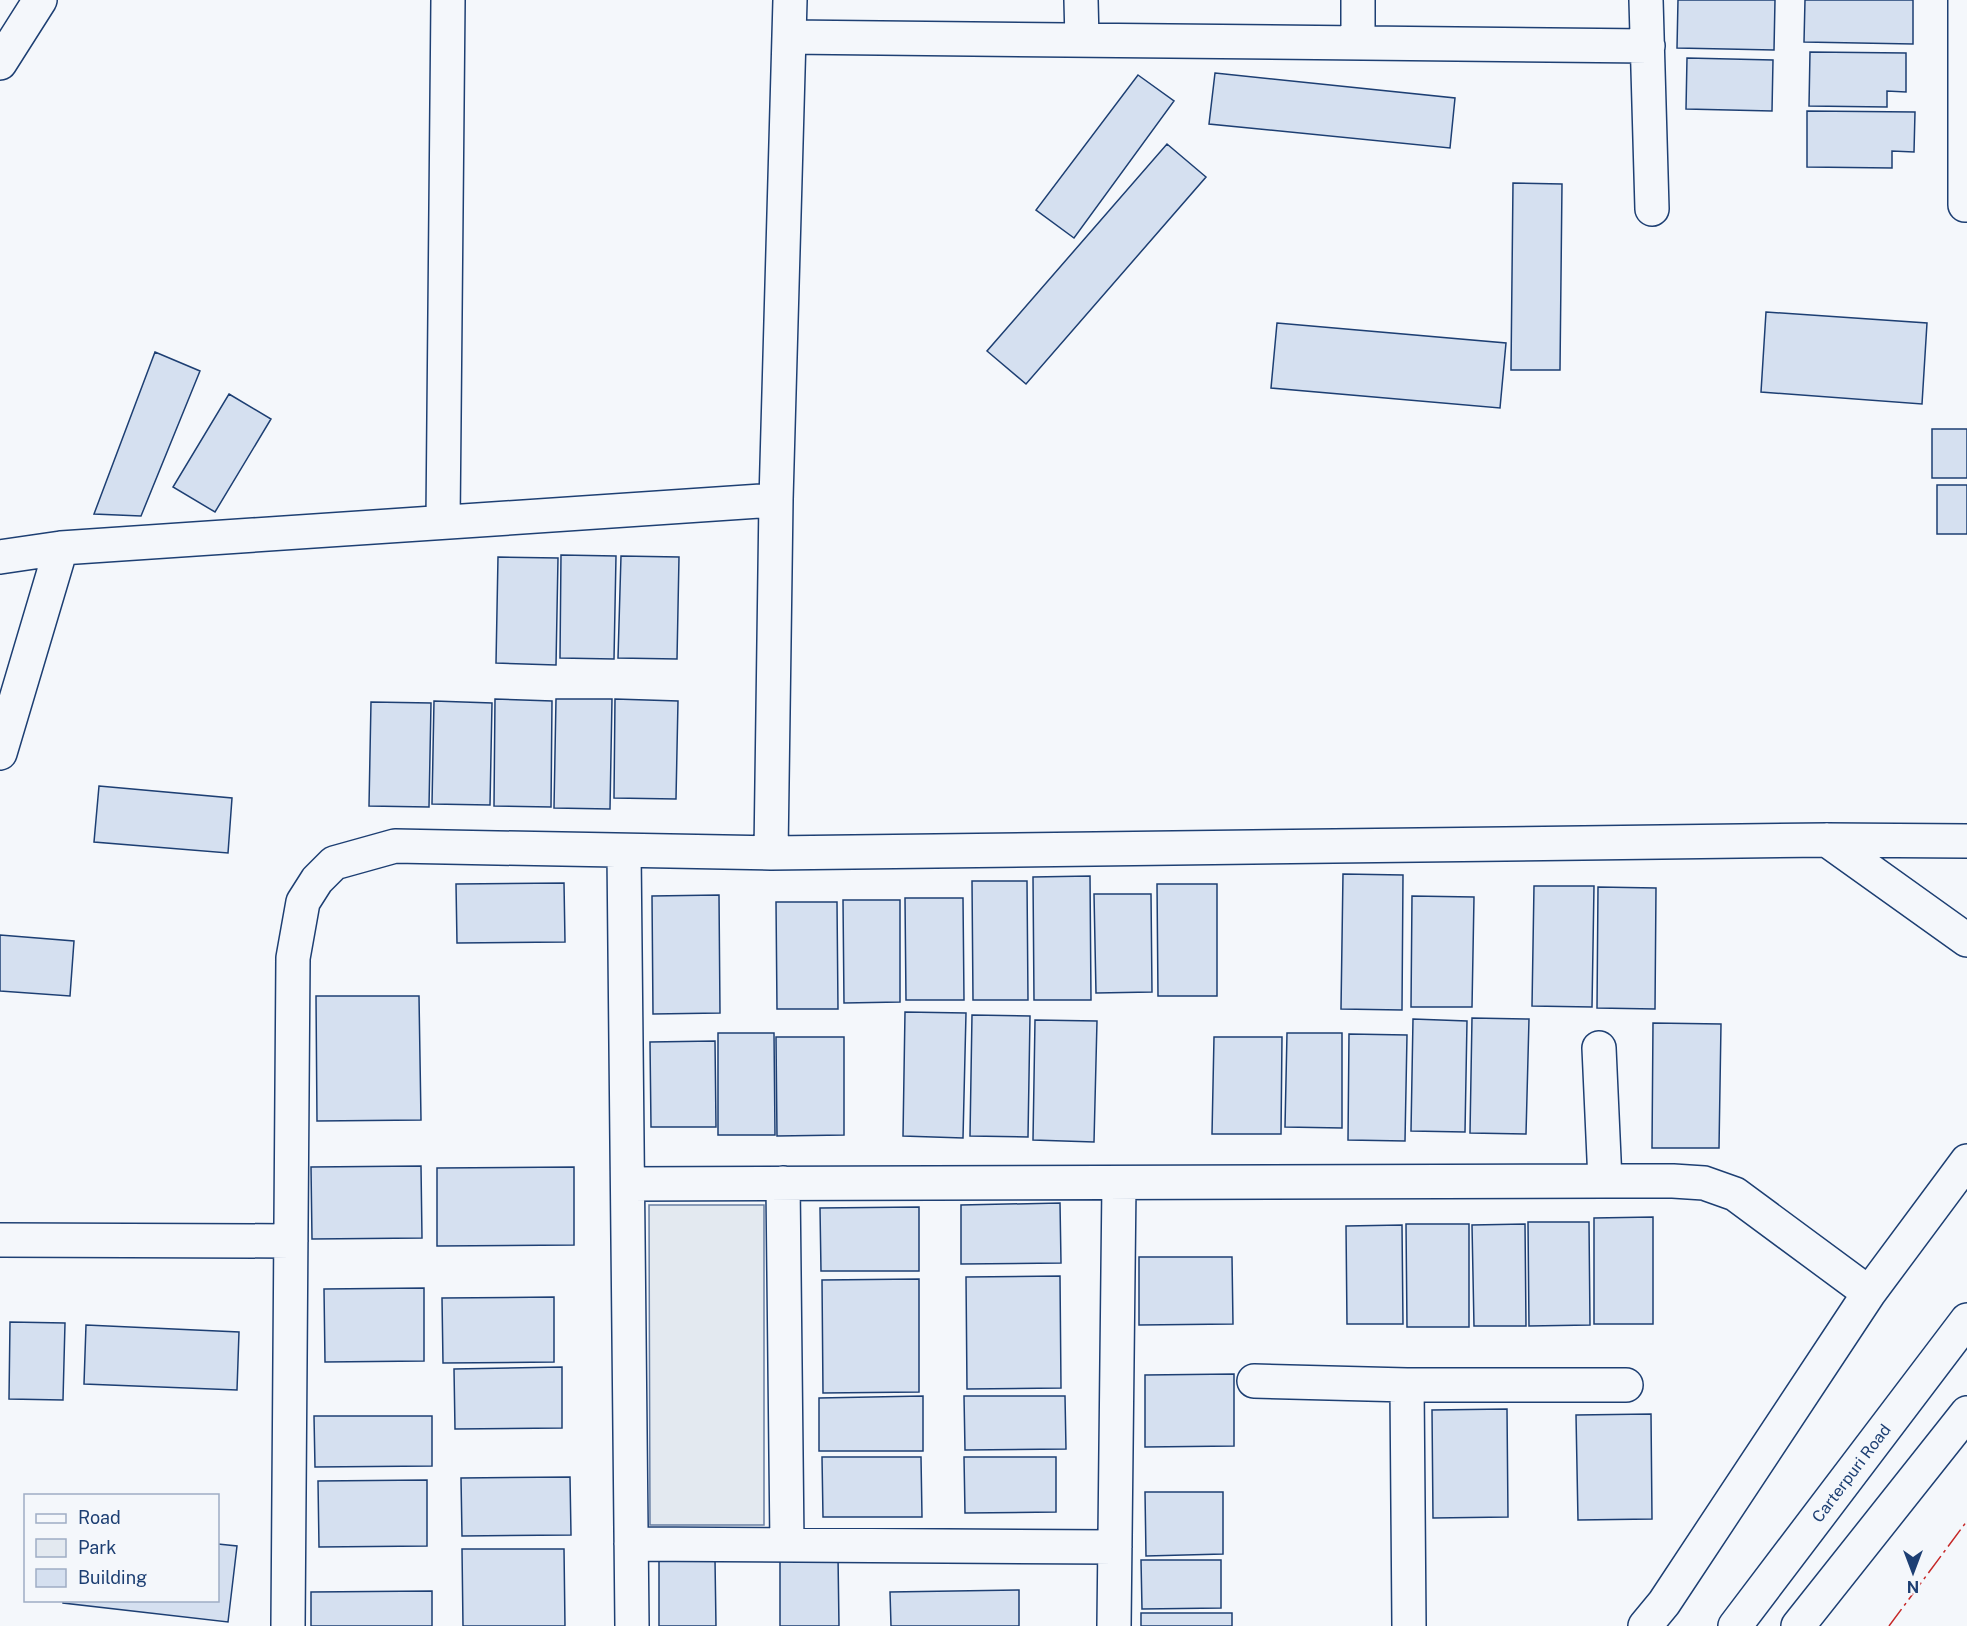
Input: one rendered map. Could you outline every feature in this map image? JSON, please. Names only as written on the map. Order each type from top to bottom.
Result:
[{"type":"street","points":[[0,63],[40,0]]},
{"type":"street","points":[[442,522],[448,0]]},
{"type":"street","points":[[771,853],[776,500],[790,0]]},
{"type":"street","points":[[1081,0],[1082,40]]},
{"type":"street","points":[[1358,0],[1358,42]]},
{"type":"street","points":[[1646,0],[1652,209]]},
{"type":"street","points":[[1965,0],[1965,205]]},
{"type":"street","points":[[789,37],[1648,46]]},
{"type":"street","points":[[0,558],[62,548],[776,500]]},
{"type":"street","points":[[0,753],[62,548]]},
{"type":"street","points":[[1827,840],[1967,940]]},
{"type":"street","points":[[288,1626],[293,958],[303,902],[317,880],[334,863],[395,846],[771,853],[1827,840],[1967,841]]},
{"type":"street","points":[[624,851],[632,1626]]},
{"type":"street","points":[[1599,1048],[1605,1181]]},
{"type":"street","points":[[1645,1626],[1664,1603],[1869,1293],[1967,1161]]},
{"type":"street","points":[[628,1184],[1605,1181],[1704,1183],[1735,1194],[1869,1293]]},
{"type":"street","points":[[783,1183],[788,1545]]},
{"type":"street","points":[[1114,1626],[1119,1183]]},
{"type":"street","points":[[0,1239],[291,1241]]},
{"type":"street","name":"Carterpuri Road","points":[[1735,1626],[1967,1320]]},
{"type":"street","points":[[1254,1381],[1407,1385],[1626,1385]]},
{"type":"street","points":[[1407,1385],[1409,1626]]},
{"type":"street","points":[[1798,1626],[1967,1413]]},
{"type":"street","points":[[631,1544],[1114,1548]]},
{"type":"green space","points":[[649,1205],[764,1205],[764,1525],[650,1525]]},
{"type":"building","points":[[1678,0],[1775,0],[1774,50],[1677,48]]},
{"type":"building","points":[[1805,0],[1913,0],[1913,44],[1804,42]]},
{"type":"building","points":[[1810,52],[1906,53],[1906,92],[1887,91],[1887,107],[1809,106]]},
{"type":"building","points":[[1687,58],[1773,60],[1772,111],[1686,109]]},
{"type":"building","points":[[1215,73],[1455,98],[1450,148],[1209,124]]},
{"type":"building","points":[[1138,75],[1174,101],[1074,238],[1036,210]]},
{"type":"building","points":[[1807,111],[1915,112],[1914,152],[1892,151],[1892,168],[1807,167]]},
{"type":"building","points":[[1167,144],[1206,177],[1026,384],[987,351]]},
{"type":"building","points":[[1513,183],[1562,184],[1560,370],[1511,370]]},
{"type":"building","points":[[1766,312],[1927,323],[1922,404],[1761,392]]},
{"type":"building","points":[[1277,323],[1506,343],[1500,408],[1271,388]]},
{"type":"building","points":[[155,352],[200,371],[141,516],[94,514]]},
{"type":"building","points":[[229,394],[271,419],[215,512],[173,487]]},
{"type":"building","points":[[1932,429],[1967,429],[1967,478],[1932,478]]},
{"type":"building","points":[[1937,485],[1967,485],[1967,534],[1937,534]]},
{"type":"building","points":[[561,555],[616,556],[614,659],[560,658]]},
{"type":"building","points":[[621,556],[679,557],[677,659],[618,658]]},
{"type":"building","points":[[498,557],[558,558],[556,665],[496,663]]},
{"type":"building","points":[[495,699],[552,701],[551,807],[494,806]]},
{"type":"building","points":[[556,699],[612,699],[610,809],[554,808]]},
{"type":"building","points":[[615,699],[678,701],[676,799],[614,798]]},
{"type":"building","points":[[434,701],[492,703],[490,805],[432,804]]},
{"type":"building","points":[[371,702],[431,703],[429,807],[369,806]]},
{"type":"building","points":[[99,786],[232,798],[228,853],[94,842]]},
{"type":"building","points":[[1343,874],[1403,875],[1402,1010],[1341,1009]]},
{"type":"building","points":[[1090,876],[1091,1000],[1034,1000],[1033,877]]},
{"type":"building","points":[[972,881],[1027,881],[1028,1000],[973,1000]]},
{"type":"building","points":[[564,883],[565,942],[457,943],[456,884]]},
{"type":"building","points":[[1157,884],[1217,884],[1217,996],[1158,996]]},
{"type":"building","points":[[1534,886],[1594,886],[1592,1007],[1532,1006]]},
{"type":"building","points":[[1598,887],[1656,888],[1655,1009],[1597,1008]]},
{"type":"building","points":[[1094,894],[1151,894],[1152,992],[1096,993]]},
{"type":"building","points":[[719,895],[720,1013],[653,1014],[652,896]]},
{"type":"building","points":[[1412,896],[1474,897],[1472,1007],[1411,1007]]},
{"type":"building","points":[[905,898],[963,898],[964,1000],[906,1000]]},
{"type":"building","points":[[843,900],[900,900],[900,1002],[844,1003]]},
{"type":"building","points":[[776,902],[837,902],[838,1009],[777,1009]]},
{"type":"building","points":[[0,935],[74,941],[70,996],[0,991]]},
{"type":"building","points":[[316,996],[419,996],[421,1120],[317,1121]]},
{"type":"building","points":[[905,1012],[966,1013],[963,1138],[903,1136]]},
{"type":"building","points":[[972,1015],[1030,1016],[1028,1137],[970,1136]]},
{"type":"building","points":[[1472,1018],[1529,1019],[1526,1134],[1470,1133]]},
{"type":"building","points":[[1413,1019],[1467,1021],[1465,1132],[1411,1131]]},
{"type":"building","points":[[1035,1020],[1097,1021],[1094,1142],[1033,1140]]},
{"type":"building","points":[[1653,1023],[1721,1024],[1719,1148],[1652,1148]]},
{"type":"building","points":[[718,1033],[774,1033],[775,1135],[718,1135]]},
{"type":"building","points":[[1287,1033],[1342,1033],[1342,1128],[1285,1127]]},
{"type":"building","points":[[1349,1034],[1407,1035],[1405,1141],[1348,1140]]},
{"type":"building","points":[[776,1037],[844,1037],[844,1135],[777,1136]]},
{"type":"building","points":[[1214,1037],[1282,1037],[1281,1134],[1212,1134]]},
{"type":"building","points":[[715,1041],[716,1127],[651,1127],[650,1042]]},
{"type":"building","points":[[421,1166],[422,1238],[312,1239],[311,1167]]},
{"type":"building","points":[[574,1167],[574,1245],[437,1246],[437,1168]]},
{"type":"building","points":[[1060,1203],[1061,1263],[961,1264],[961,1205]]},
{"type":"building","points":[[919,1207],[919,1271],[821,1271],[820,1208]]},
{"type":"building","points":[[1653,1217],[1653,1324],[1594,1324],[1594,1218]]},
{"type":"building","points":[[1528,1222],[1589,1222],[1590,1325],[1529,1326]]},
{"type":"building","points":[[1406,1224],[1469,1224],[1469,1327],[1407,1327]]},
{"type":"building","points":[[1525,1224],[1526,1326],[1474,1326],[1472,1225]]},
{"type":"building","points":[[1402,1225],[1403,1324],[1347,1324],[1346,1226]]},
{"type":"building","points":[[1139,1257],[1232,1257],[1233,1324],[1139,1325]]},
{"type":"building","points":[[1060,1276],[1061,1388],[967,1389],[966,1277]]},
{"type":"building","points":[[919,1279],[919,1392],[823,1393],[822,1280]]},
{"type":"building","points":[[424,1288],[424,1361],[325,1362],[324,1289]]},
{"type":"building","points":[[554,1297],[554,1362],[443,1363],[442,1298]]},
{"type":"building","points":[[10,1322],[65,1323],[63,1400],[9,1399]]},
{"type":"building","points":[[86,1325],[239,1332],[237,1390],[84,1384]]},
{"type":"building","points":[[562,1367],[562,1428],[455,1429],[454,1369]]},
{"type":"building","points":[[1234,1374],[1234,1446],[1145,1447],[1145,1375]]},
{"type":"building","points":[[923,1396],[923,1451],[819,1451],[819,1398]]},
{"type":"building","points":[[964,1396],[1065,1396],[1066,1449],[965,1450]]},
{"type":"building","points":[[1507,1409],[1508,1517],[1433,1518],[1432,1410]]},
{"type":"building","points":[[1651,1414],[1652,1519],[1578,1520],[1576,1415]]},
{"type":"building","points":[[314,1416],[432,1416],[432,1466],[315,1467]]},
{"type":"building","points":[[822,1457],[921,1457],[922,1517],[823,1517]]},
{"type":"building","points":[[964,1457],[1056,1457],[1056,1512],[965,1513]]},
{"type":"building","points":[[570,1477],[571,1535],[462,1536],[461,1478]]},
{"type":"building","points":[[427,1480],[427,1546],[319,1547],[318,1481]]},
{"type":"building","points":[[1145,1492],[1223,1492],[1223,1554],[1146,1556]]},
{"type":"building","points":[[219,1544],[237,1546],[228,1622],[63,1603],[219,1602]]},
{"type":"building","points":[[462,1549],[564,1549],[565,1626],[463,1626]]},
{"type":"building","points":[[780,1556],[838,1556],[839,1626],[780,1626]]},
{"type":"building","points":[[659,1560],[715,1560],[716,1626],[659,1626]]},
{"type":"building","points":[[1141,1560],[1221,1560],[1221,1608],[1142,1609]]},
{"type":"building","points":[[1019,1590],[1019,1626],[891,1626],[890,1592]]},
{"type":"building","points":[[432,1591],[432,1626],[311,1626],[311,1592]]},
{"type":"building","points":[[1141,1613],[1232,1613],[1232,1626],[1141,1626]]},
{"type":"power","points":[[1889,1626],[1967,1521]]}]
